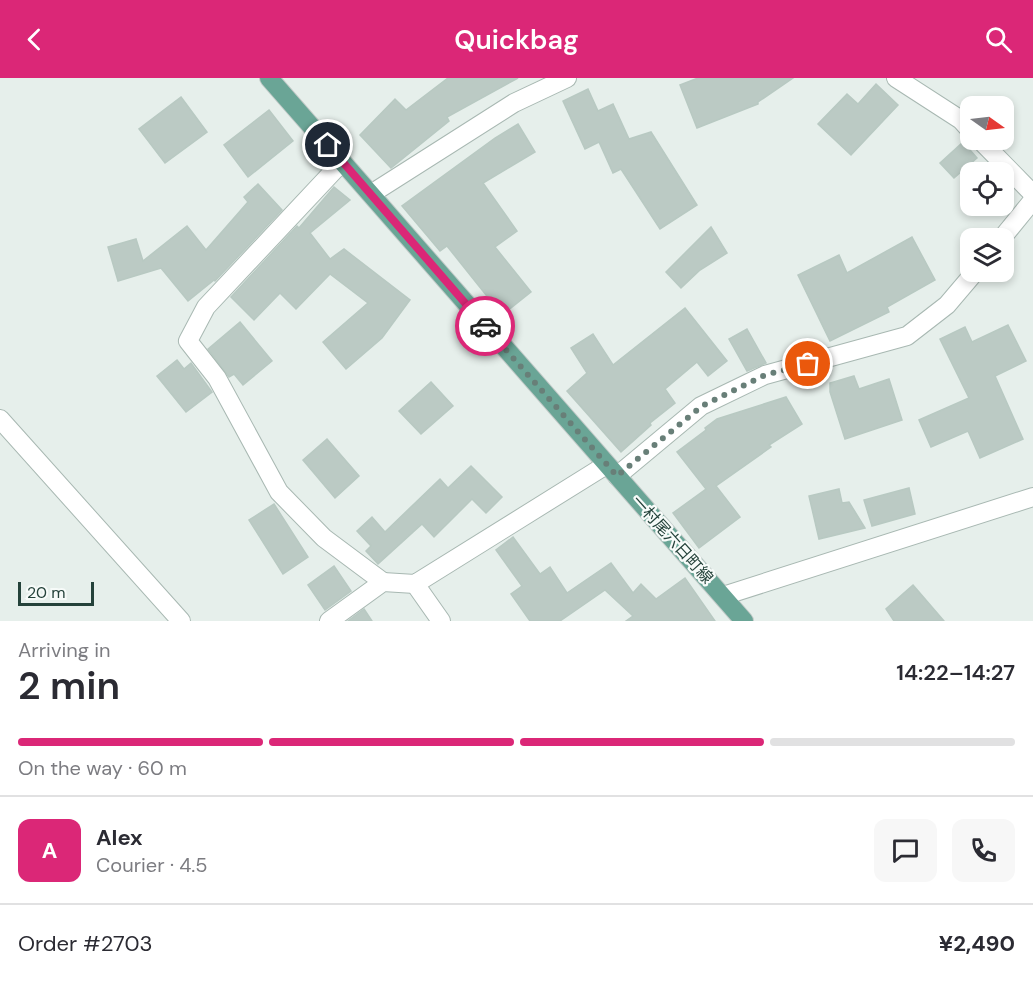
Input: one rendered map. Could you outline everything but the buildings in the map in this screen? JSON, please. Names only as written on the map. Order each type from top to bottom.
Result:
[{"type":"main road","name":"一村尾六日町線","points":[[269,78],[744,621]]},
{"type":"street","points":[[371,194],[514,103],[567,78]]},
{"type":"street","points":[[896,78],[960,119]]},
{"type":"street","points":[[990,150],[1033,194]]},
{"type":"street","points":[[342,162],[206,307],[188,341],[217,378],[279,492],[324,538],[383,582],[415,584],[612,471],[702,406],[765,375],[907,336],[947,305],[967,282]]},
{"type":"street","points":[[1010,228],[1033,200]]},
{"type":"street","points":[[0,418],[181,621]]},
{"type":"street","points":[[723,596],[1033,497]]},
{"type":"street","points":[[329,621],[383,582]]},
{"type":"street","points":[[415,584],[441,621]]},
{"type":"way so far","points":[[485,326],[617,476],[702,406],[765,375],[808,364]]},
{"type":"route","points":[[328,145],[485,326]]}]
